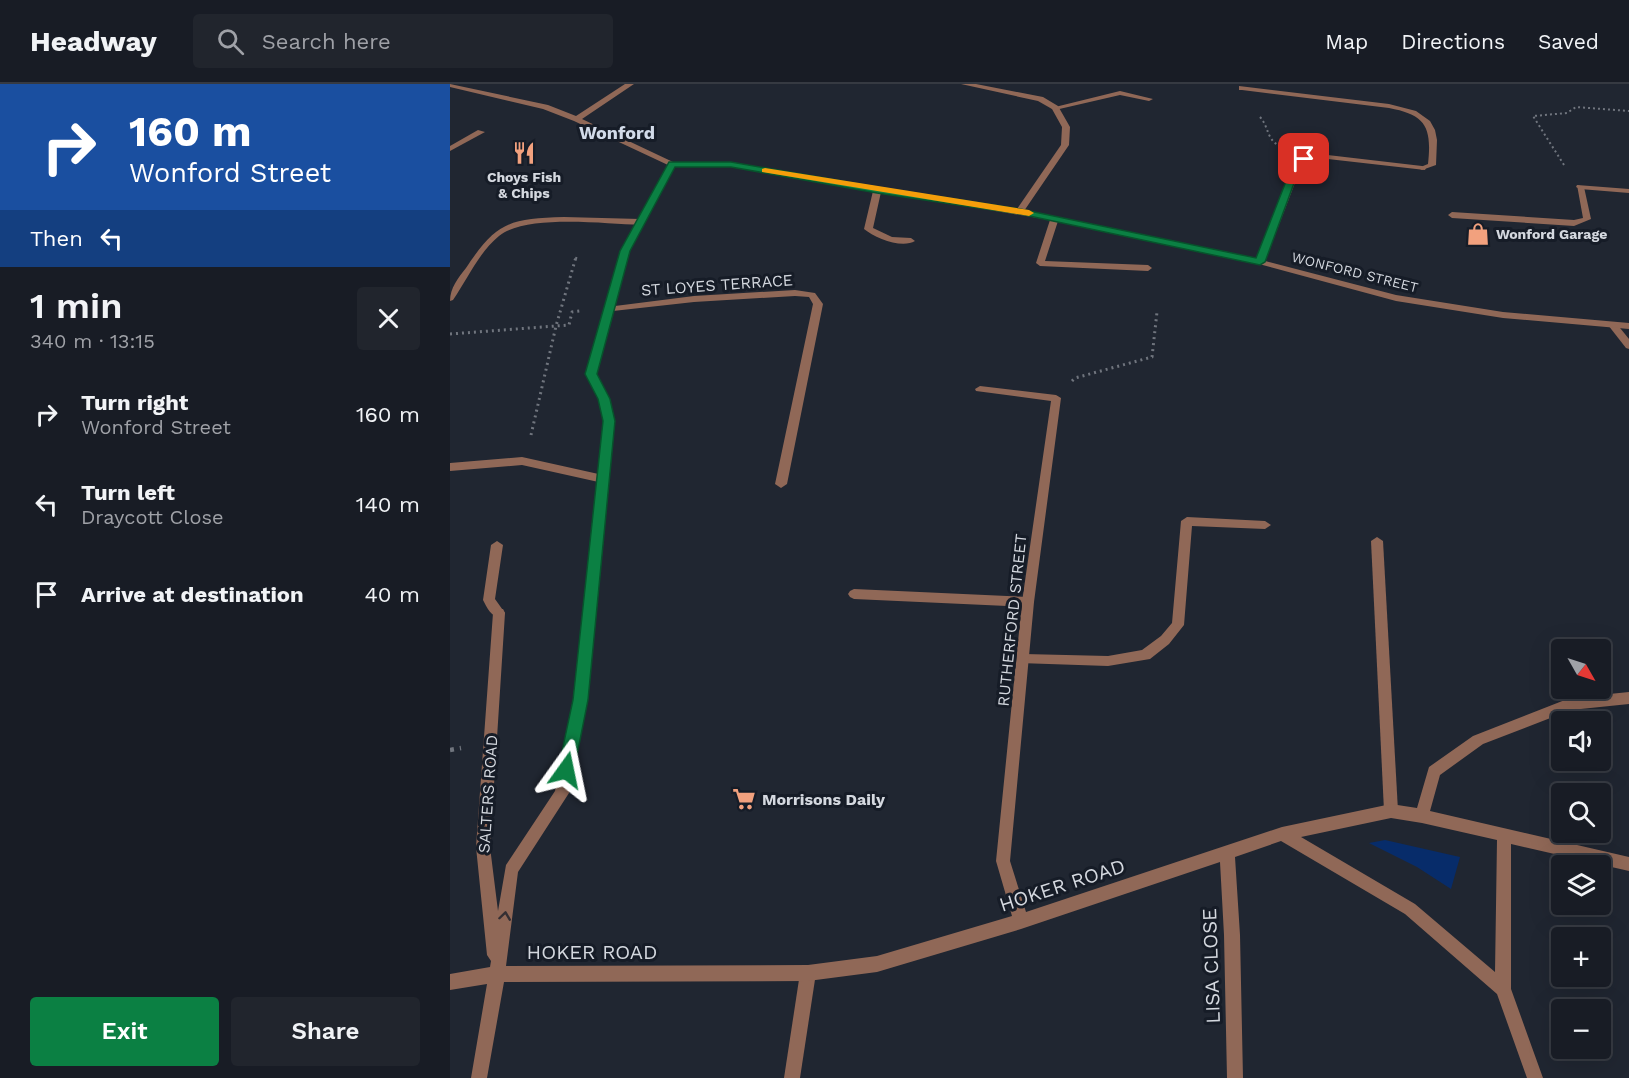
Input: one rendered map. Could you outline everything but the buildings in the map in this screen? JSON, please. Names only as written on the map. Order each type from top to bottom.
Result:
[{"type":"street","points":[[578,119],[630,84]]},
{"type":"street","points":[[965,84],[1029,96],[1055,108],[1066,127],[1065,145],[1020,211]]},
{"type":"street","name":"WONFORD STREET","points":[[450,85],[545,107],[578,119],[672,164],[731,165],[1020,211],[1260,262],[1396,298],[1503,315],[1629,326]]},
{"type":"street","points":[[1242,88],[1413,111],[1422,116],[1434,133],[1432,165],[1422,168],[1320,156],[1300,160],[1260,262]]},
{"type":"street","points":[[1055,108],[1120,93],[1149,99]]},
{"type":"street","points":[[450,149],[481,132]]},
{"type":"street","name":"SALTERS ROAD","points":[[479,1078],[497,974],[511,870],[562,793],[580,700],[609,421],[604,399],[591,374],[625,251],[672,164]]},
{"type":"street","points":[[1452,215],[1574,223],[1587,219],[1580,187],[1629,191]]},
{"type":"street","points":[[877,190],[868,229],[890,239],[911,242]]},
{"type":"street","points":[[1055,218],[1040,263],[1148,268]]},
{"type":"street","points":[[450,298],[495,235],[509,225],[533,221],[640,222]]},
{"type":"street","name":"ST LOYES TERRACE","points":[[610,309],[694,299],[795,293],[812,295],[818,304],[781,484]]},
{"type":"street","points":[[1613,325],[1629,346]]},
{"type":"street","points":[[980,389],[1056,398]]},
{"type":"street","name":"RUTHERFORD STREET","points":[[1021,921],[1003,861],[1028,602],[1056,398]]},
{"type":"street","points":[[450,467],[522,461],[603,479]]},
{"type":"street","points":[[1024,659],[1108,661],[1145,655],[1165,640],[1178,625],[1187,522],[1265,525]]},
{"type":"street","points":[[1377,541],[1390,811]]},
{"type":"street","name":"SALTERS ROAD","points":[[497,545],[489,600],[499,613],[483,848],[497,974]]},
{"type":"street","points":[[854,594],[1028,602]]},
{"type":"street","points":[[1422,816],[1434,771],[1479,740],[1570,704],[1629,698]]},
{"type":"street","name":"HOKER ROAD","points":[[450,982],[497,974],[808,973],[877,964],[1021,921],[1282,834],[1390,811],[1504,834],[1629,864]]},
{"type":"street","points":[[1282,834],[1410,909],[1503,989]]},
{"type":"street","points":[[1504,834],[1503,989],[1534,1078]]},
{"type":"street","name":"LISA CLOSE","points":[[1227,853],[1232,935],[1235,1078]]},
{"type":"street","points":[[792,1078],[808,973]]},
{"type":"path","points":[[1580,187],[1572,181],[1563,162],[1533,116],[1567,113],[1576,107],[1629,111]]},
{"type":"path","points":[[1265,131],[1268,138]]},
{"type":"path","points":[[530,438],[556,326],[578,255]]},
{"type":"path","points":[[450,335],[568,325],[572,312]]},
{"type":"path","points":[[1056,398],[1075,378],[1152,357],[1157,312]]},
{"type":"shaded area","points":[[1385,840],[1460,857],[1451,889],[1417,867],[1369,843]]},
{"type":"slow traffic","points":[[765,170],[1029,213]]},
{"type":"place","name":"Choys Fish & Chips","points":[[524,153]]},
{"type":"place","name":"Wonford Garage","points":[[1478,234]]},
{"type":"place","name":"Morrisons Daily","points":[[744,799]]},
{"type":"district","name":"Wonford","points":[[617,132]]},
{"type":"route","points":[[566,770],[580,700],[609,421],[604,399],[591,374],[625,251],[672,164],[731,165],[1020,211],[1260,262],[1296,166],[1300,160],[1304,159]]}]
